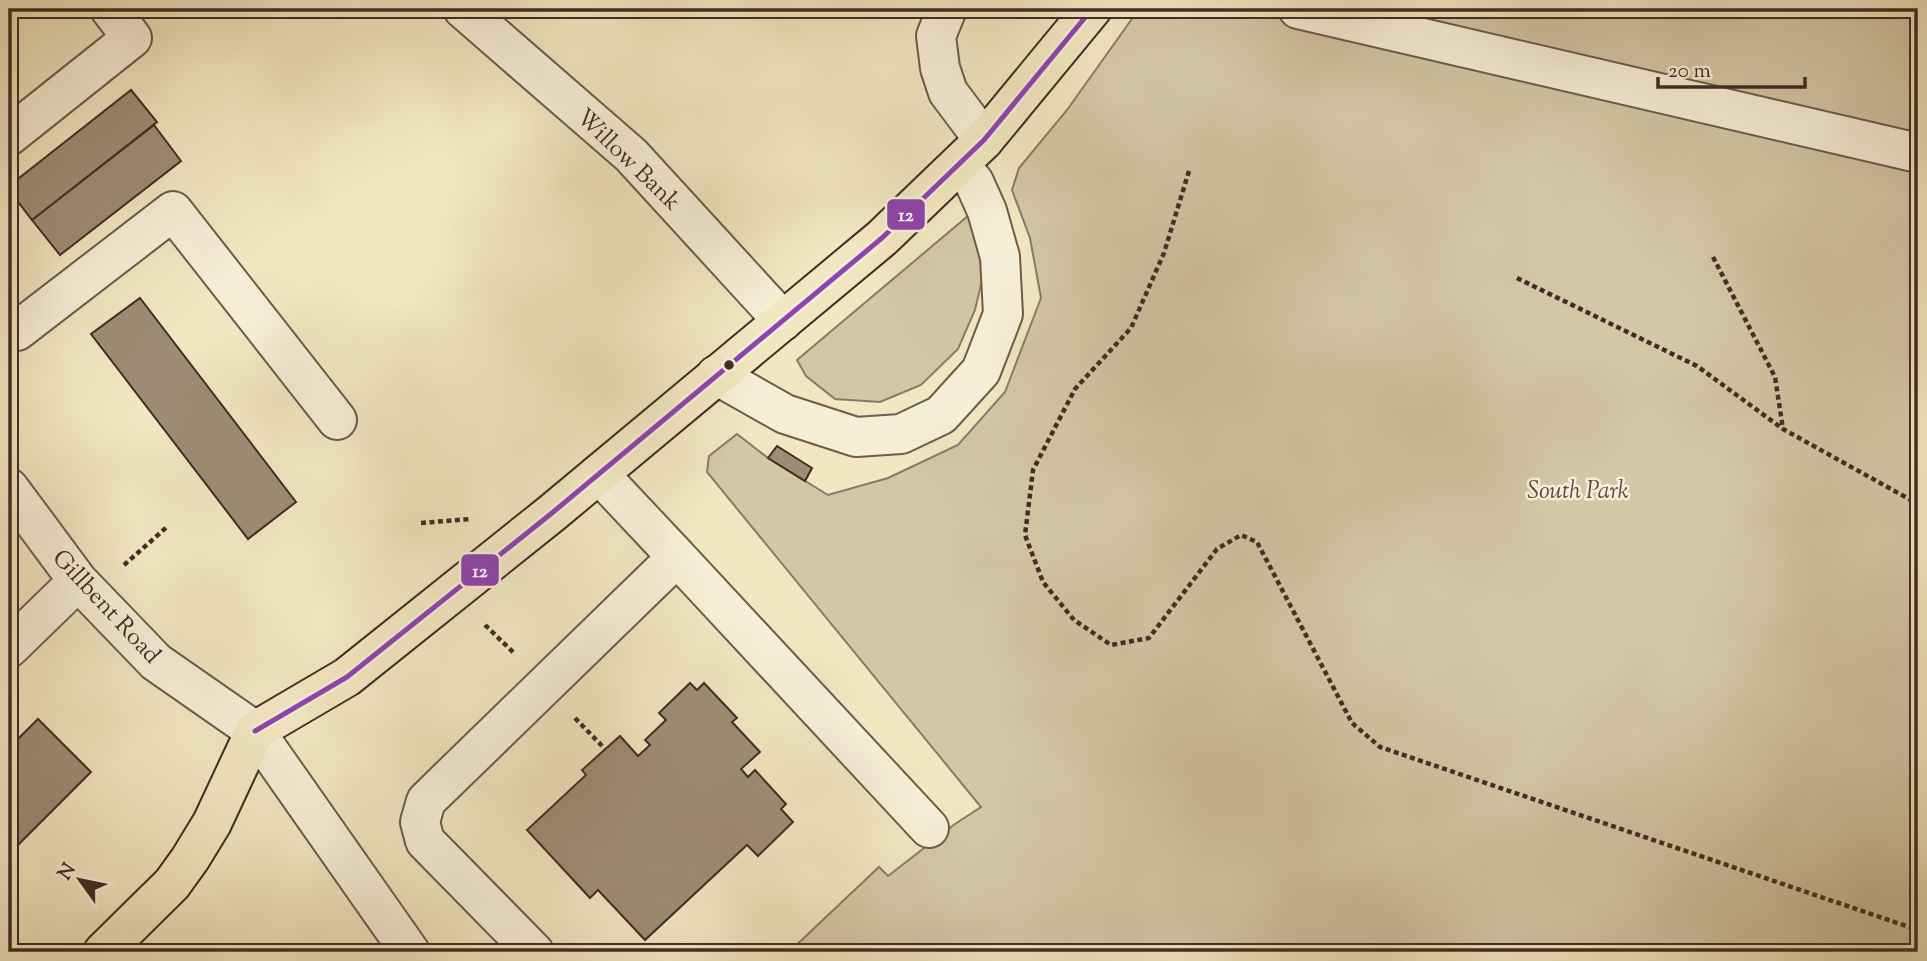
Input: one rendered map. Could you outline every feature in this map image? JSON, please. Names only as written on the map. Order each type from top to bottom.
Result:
[{"type":"main road","points":[[103,952],[172,884],[190,859],[212,823],[256,731],[347,677],[598,474],[882,238],[972,153],[1092,9]]},
{"type":"street","points":[[9,136],[132,38],[110,9]]},
{"type":"street","name":"Willow Bank","points":[[463,9],[631,155],[783,321]]},
{"type":"street","points":[[716,375],[785,414],[856,437],[901,434],[941,415],[981,371],[1003,314],[1000,257],[974,182],[972,153],[940,68],[936,36],[947,9]]},
{"type":"street","points":[[1298,9],[1918,153]]},
{"type":"street","points":[[9,321],[16,331],[173,211],[337,420]]},
{"type":"street","points":[[598,474],[929,828]]},
{"type":"street","name":"Gillbent Road","points":[[9,488],[85,588],[156,662],[256,731]]},
{"type":"street","points":[[534,952],[425,841],[420,822],[426,801],[677,557]]},
{"type":"street","points":[[9,648],[85,588]]},
{"type":"street","points":[[256,731],[410,952]]},
{"type":"path","points":[[1189,171],[1164,253],[1131,328],[1075,389],[1033,470],[1026,535],[1043,582],[1074,620],[1111,645],[1149,638],[1217,549],[1241,535],[1257,542],[1352,723],[1380,747],[1918,930]]},
{"type":"path","points":[[1713,257],[1775,377],[1783,429]]},
{"type":"path","points":[[1517,278],[1697,366],[1783,429],[1918,504]]},
{"type":"path","points":[[85,588],[168,526]]},
{"type":"green space","name":"South Park","points":[[1139,9],[1918,9],[1918,952],[789,952],[879,867],[888,876],[981,807],[707,472],[709,456],[737,434],[768,458],[828,495],[888,478],[958,445],[1005,392],[1041,298],[1030,238],[1012,190],[1019,168],[1067,110]]},
{"type":"green space","points":[[969,215],[984,245],[984,272],[975,310],[958,349],[921,385],[880,402],[835,399],[806,376],[797,360]]},
{"type":"building","points":[[131,90],[157,122],[32,220],[9,190],[9,186]]},
{"type":"building","points":[[154,125],[181,161],[60,255],[32,220]]},
{"type":"building","points":[[140,298],[296,502],[248,539],[91,334]]},
{"type":"building","points":[[777,446],[812,468],[805,481],[768,458]]},
{"type":"building","points":[[690,683],[697,690],[704,683],[737,718],[732,722],[760,752],[741,769],[748,777],[755,770],[786,804],[781,809],[793,822],[758,856],[747,845],[645,940],[598,890],[590,898],[527,830],[586,775],[582,770],[620,736],[638,756],[650,745],[645,740],[666,720],[659,713]]},
{"type":"building","points":[[38,719],[91,772],[9,854],[9,748]]},
{"type":"transit line","name":"12","points":[[255,731],[347,677],[552,513],[882,238],[984,140],[1092,9]]}]
